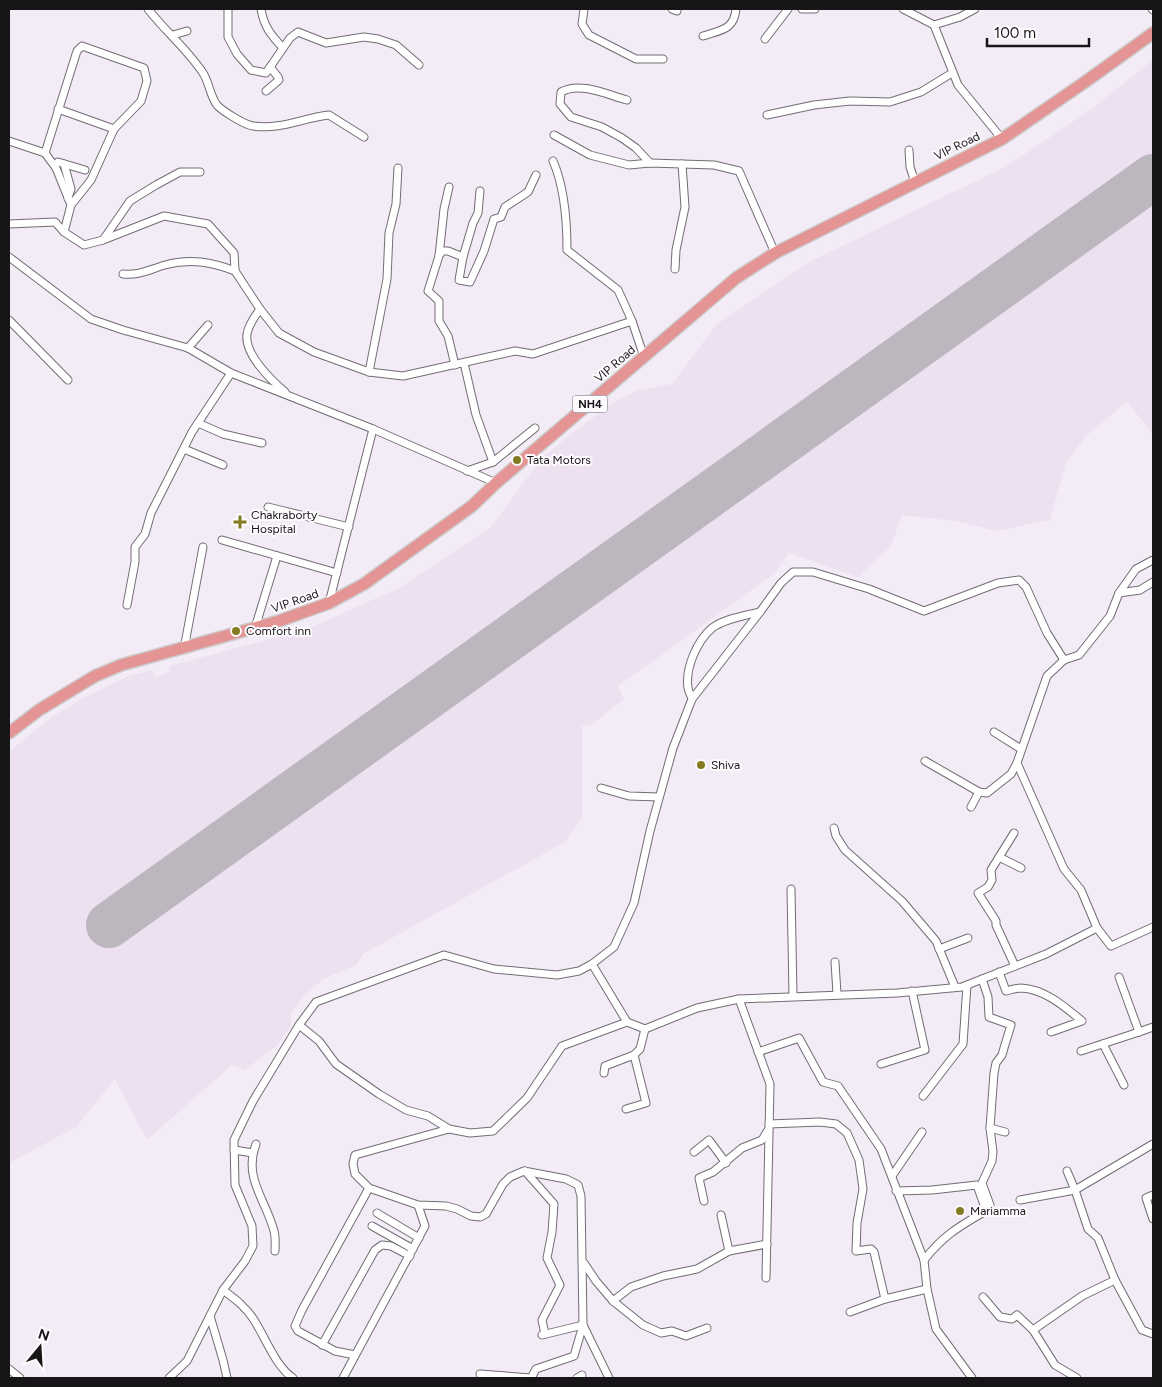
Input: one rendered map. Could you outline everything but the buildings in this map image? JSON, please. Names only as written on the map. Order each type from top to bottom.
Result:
[{"type":"highway","name":"VIP Road","points":[[9,733],[39,710],[95,676],[121,665],[255,628],[330,603],[364,584],[472,506],[496,483],[736,278],[775,253],[1002,139],[1153,33]]},
{"type":"street","points":[[148,9],[160,24],[173,35],[204,74],[217,105],[232,116],[251,126],[281,127],[328,115],[364,137]]},
{"type":"street","points":[[228,9],[228,37],[237,54],[251,70],[266,73],[290,38],[298,32],[326,43],[364,36],[378,39],[396,45],[419,65]]},
{"type":"street","points":[[261,9],[263,22],[283,48]]},
{"type":"street","points":[[584,9],[582,24],[589,35],[636,59],[663,59]]},
{"type":"street","points":[[703,36],[728,28],[735,20],[736,9]]},
{"type":"street","points":[[765,39],[788,9]]},
{"type":"street","points":[[797,9],[815,9]]},
{"type":"street","points":[[904,9],[934,25],[958,86],[1002,139]]},
{"type":"street","points":[[934,25],[960,17],[976,9]]},
{"type":"street","points":[[173,35],[187,31]]},
{"type":"street","points":[[45,153],[77,51],[82,46],[144,68],[147,81],[141,101],[114,129],[91,180],[70,202]]},
{"type":"street","points":[[266,91],[279,80],[270,67]]},
{"type":"street","points":[[767,114],[814,105],[850,101],[890,102],[921,92],[952,73]]},
{"type":"street","points":[[627,100],[588,89],[569,87],[561,92],[560,104],[571,117],[602,127],[622,138],[636,148],[650,163]]},
{"type":"street","points":[[58,109],[114,129]]},
{"type":"street","points":[[554,135],[590,155],[629,165],[650,163],[714,165],[739,171],[775,253]]},
{"type":"street","points":[[9,141],[45,153],[56,168],[70,202]]},
{"type":"street","points":[[908,150],[910,167],[915,182]]},
{"type":"street","points":[[553,161],[559,174],[567,235],[567,250],[618,290],[632,321],[644,357]]},
{"type":"street","points":[[64,232],[71,189],[61,163],[85,170]]},
{"type":"street","points":[[675,269],[676,250],[685,207],[682,164]]},
{"type":"street","points":[[369,372],[387,279],[389,233],[396,204],[398,168]]},
{"type":"street","points":[[103,240],[130,201],[180,172],[200,172]]},
{"type":"street","points":[[480,192],[478,213],[462,257],[459,280],[470,282],[484,251],[494,219],[502,217],[505,206],[528,192],[536,175]]},
{"type":"street","points":[[449,187],[444,209],[439,256],[428,291],[439,301],[439,321],[448,336],[455,364]]},
{"type":"street","points":[[9,224],[55,222],[64,232],[84,245],[103,240],[164,216],[208,224],[234,253],[235,271],[260,309],[279,333],[314,352],[369,372],[404,376],[515,351],[533,354],[632,321]]},
{"type":"street","points":[[439,256],[442,251],[448,251],[462,257]]},
{"type":"street","points":[[9,257],[91,319],[122,330],[188,348],[231,372],[373,429],[496,483]]},
{"type":"street","points":[[123,274],[132,276],[168,264],[194,260],[216,263],[235,271]]},
{"type":"street","points":[[260,309],[246,334],[248,347],[264,373],[288,395]]},
{"type":"street","points":[[9,320],[68,380]]},
{"type":"street","points":[[188,348],[208,325]]},
{"type":"street","points":[[464,363],[476,415],[493,462]]},
{"type":"street","points":[[127,605],[135,562],[135,547],[145,534],[151,513],[184,449],[231,372]]},
{"type":"street","points":[[198,424],[223,434],[262,443]]},
{"type":"street","points":[[467,471],[493,462],[535,428]]},
{"type":"street","points":[[330,603],[373,429]]},
{"type":"street","points":[[184,449],[223,465]]},
{"type":"street","points":[[268,508],[348,527]]},
{"type":"street","points":[[222,540],[337,573]]},
{"type":"street","points":[[184,649],[203,548]]},
{"type":"street","points":[[255,628],[277,556]]},
{"type":"street","points":[[925,761],[979,792],[988,793],[1011,774],[1017,763],[1047,676],[1064,660],[1079,655],[1110,616],[1119,593],[1136,569],[1153,560]]},
{"type":"street","points":[[169,1378],[188,1361],[222,1290],[245,1261],[252,1246],[252,1226],[235,1185],[234,1140],[253,1101],[299,1025],[316,1002],[444,955],[494,969],[557,975],[579,971],[592,964],[614,947],[634,903],[659,797],[673,748],[692,699],[781,583],[793,572],[813,572],[869,589],[924,611],[998,583],[1019,580],[1026,587],[1047,633],[1064,660]]},
{"type":"street","points":[[1119,593],[1140,590],[1153,582]]},
{"type":"street","points":[[692,699],[688,689],[689,668],[698,645],[713,628],[736,618],[760,612]]},
{"type":"street","points":[[994,732],[1021,749]]},
{"type":"street","points":[[1017,763],[1064,869],[1081,890],[1097,928],[1110,946],[1153,927]]},
{"type":"street","points":[[601,788],[629,796],[659,797]]},
{"type":"street","points":[[971,807],[979,792]]},
{"type":"street","points":[[834,828],[836,836],[845,850],[902,902],[936,941],[955,987]]},
{"type":"street","points":[[1014,833],[991,870],[992,880],[988,887],[978,893],[996,921],[996,925],[1016,966]]},
{"type":"street","points":[[999,857],[1021,868]]},
{"type":"street","points":[[791,889],[794,996]]},
{"type":"street","points":[[592,964],[628,1022],[644,1029],[697,1008],[739,999],[912,991],[955,987],[982,979],[1046,954],[1097,928]]},
{"type":"street","points":[[940,949],[968,938]]},
{"type":"street","points":[[835,962],[837,994]]},
{"type":"street","points":[[1000,972],[1006,992],[1020,988],[1039,992],[1058,1002],[1082,1021],[1051,1032]]},
{"type":"street","points":[[1119,977],[1139,1032]]},
{"type":"street","points":[[982,979],[988,997],[989,1017],[1011,1025],[1002,1055],[996,1063],[990,1128],[993,1152],[992,1161],[982,1183],[990,1205]]},
{"type":"street","points":[[922,1096],[963,1044],[967,984]]},
{"type":"street","points":[[881,1064],[925,1050],[912,991]]},
{"type":"street","points":[[739,999],[770,1084],[766,1278]]},
{"type":"street","points":[[299,1025],[319,1041],[336,1064],[379,1094],[406,1110],[428,1116],[449,1128],[470,1133],[493,1131],[527,1098],[562,1046],[628,1022]]},
{"type":"street","points":[[1081,1051],[1153,1027]]},
{"type":"street","points":[[604,1073],[605,1066],[634,1055],[640,1050],[644,1029]]},
{"type":"street","points":[[758,1052],[799,1038],[823,1082],[838,1086],[867,1126],[881,1149],[924,1260],[927,1289],[936,1329],[972,1378]]},
{"type":"street","points":[[1102,1044],[1124,1085]]},
{"type":"street","points":[[626,1109],[646,1103],[634,1055]]},
{"type":"street","points":[[769,1127],[820,1122],[836,1124],[847,1133],[858,1160],[863,1188],[857,1223],[856,1251],[871,1249],[874,1252],[885,1299]]},
{"type":"street","points":[[704,1200],[699,1178],[713,1172],[742,1148],[762,1140],[769,1127]]},
{"type":"street","points":[[449,1128],[355,1155],[353,1164],[355,1174],[368,1188],[418,1205],[446,1206],[471,1216],[480,1217],[486,1214],[503,1184],[510,1177],[524,1171],[566,1179],[578,1186],[581,1196],[583,1324],[574,1356],[536,1369],[531,1378],[480,1374]]},
{"type":"street","points":[[990,1128],[1005,1132]]},
{"type":"street","points":[[892,1176],[922,1132]]},
{"type":"street","points":[[694,1152],[709,1140],[726,1162]]},
{"type":"street","points":[[256,1144],[251,1171],[275,1234],[276,1251]]},
{"type":"street","points":[[1020,1200],[1075,1190],[1153,1144]]},
{"type":"street","points":[[234,1150],[253,1153]]},
{"type":"street","points":[[524,1171],[554,1204],[552,1232],[547,1258],[560,1285],[542,1320],[544,1334],[583,1324]]},
{"type":"street","points":[[1068,1171],[1088,1229],[1098,1238],[1115,1280],[1142,1330],[1153,1334]]},
{"type":"street","points":[[896,1191],[932,1190],[977,1185],[984,1205],[984,1212],[937,1243],[924,1260]]},
{"type":"street","points":[[355,1355],[335,1351],[322,1345],[298,1331],[295,1326],[368,1188]]},
{"type":"street","points":[[1153,1195],[1146,1198],[1153,1218]]},
{"type":"street","points":[[343,1378],[425,1226],[418,1205]]},
{"type":"street","points":[[377,1213],[419,1238]]},
{"type":"street","points":[[721,1215],[729,1251]]},
{"type":"street","points":[[372,1226],[412,1253]]},
{"type":"street","points":[[613,1301],[631,1287],[662,1276],[697,1269],[729,1251],[767,1244]]},
{"type":"street","points":[[322,1345],[375,1250],[382,1245],[412,1253]]},
{"type":"street","points":[[582,1255],[584,1266],[613,1301],[642,1325],[661,1334],[672,1331],[686,1336],[707,1328]]},
{"type":"street","points":[[1033,1330],[1082,1296],[1115,1280]]},
{"type":"street","points":[[850,1312],[885,1299],[927,1289]]},
{"type":"street","points":[[222,1290],[241,1304],[254,1319],[288,1375],[293,1378]]},
{"type":"street","points":[[983,1297],[1000,1317],[1012,1319],[1017,1315],[1033,1330],[1055,1365],[1077,1378]]},
{"type":"street","points":[[210,1316],[227,1378]]},
{"type":"street","points":[[583,1324],[609,1378]]},
{"type":"street","points":[[9,1369],[20,1378]]},
{"type":"shaded area","points":[[1153,60],[1153,434],[1127,402],[1086,436],[1066,462],[1050,520],[997,531],[954,521],[902,515],[891,546],[862,573],[860,578],[789,553],[775,573],[618,686],[624,699],[593,724],[582,726],[582,818],[565,842],[363,954],[356,965],[323,979],[305,995],[291,1012],[291,1026],[276,1046],[245,1070],[232,1065],[147,1140],[115,1079],[76,1127],[9,1163],[9,752],[11,750],[50,718],[85,697],[131,675],[153,670],[155,677],[170,672],[169,666],[305,630],[399,588],[490,528],[542,458],[572,433],[616,401],[638,390],[672,384],[716,325],[809,262],[1005,167],[1089,111]]},
{"type":"runway","points":[[109,925],[1153,177]]},
{"type":"place","name":"Tata Motors","points":[[517,460]]},
{"type":"place","name":"Chakraborty Hospital","points":[[240,522]]},
{"type":"place","name":"Comfort inn","points":[[236,631]]},
{"type":"place","name":"Shiva","points":[[701,765]]},
{"type":"place","name":"Mariamma","points":[[960,1211]]}]
